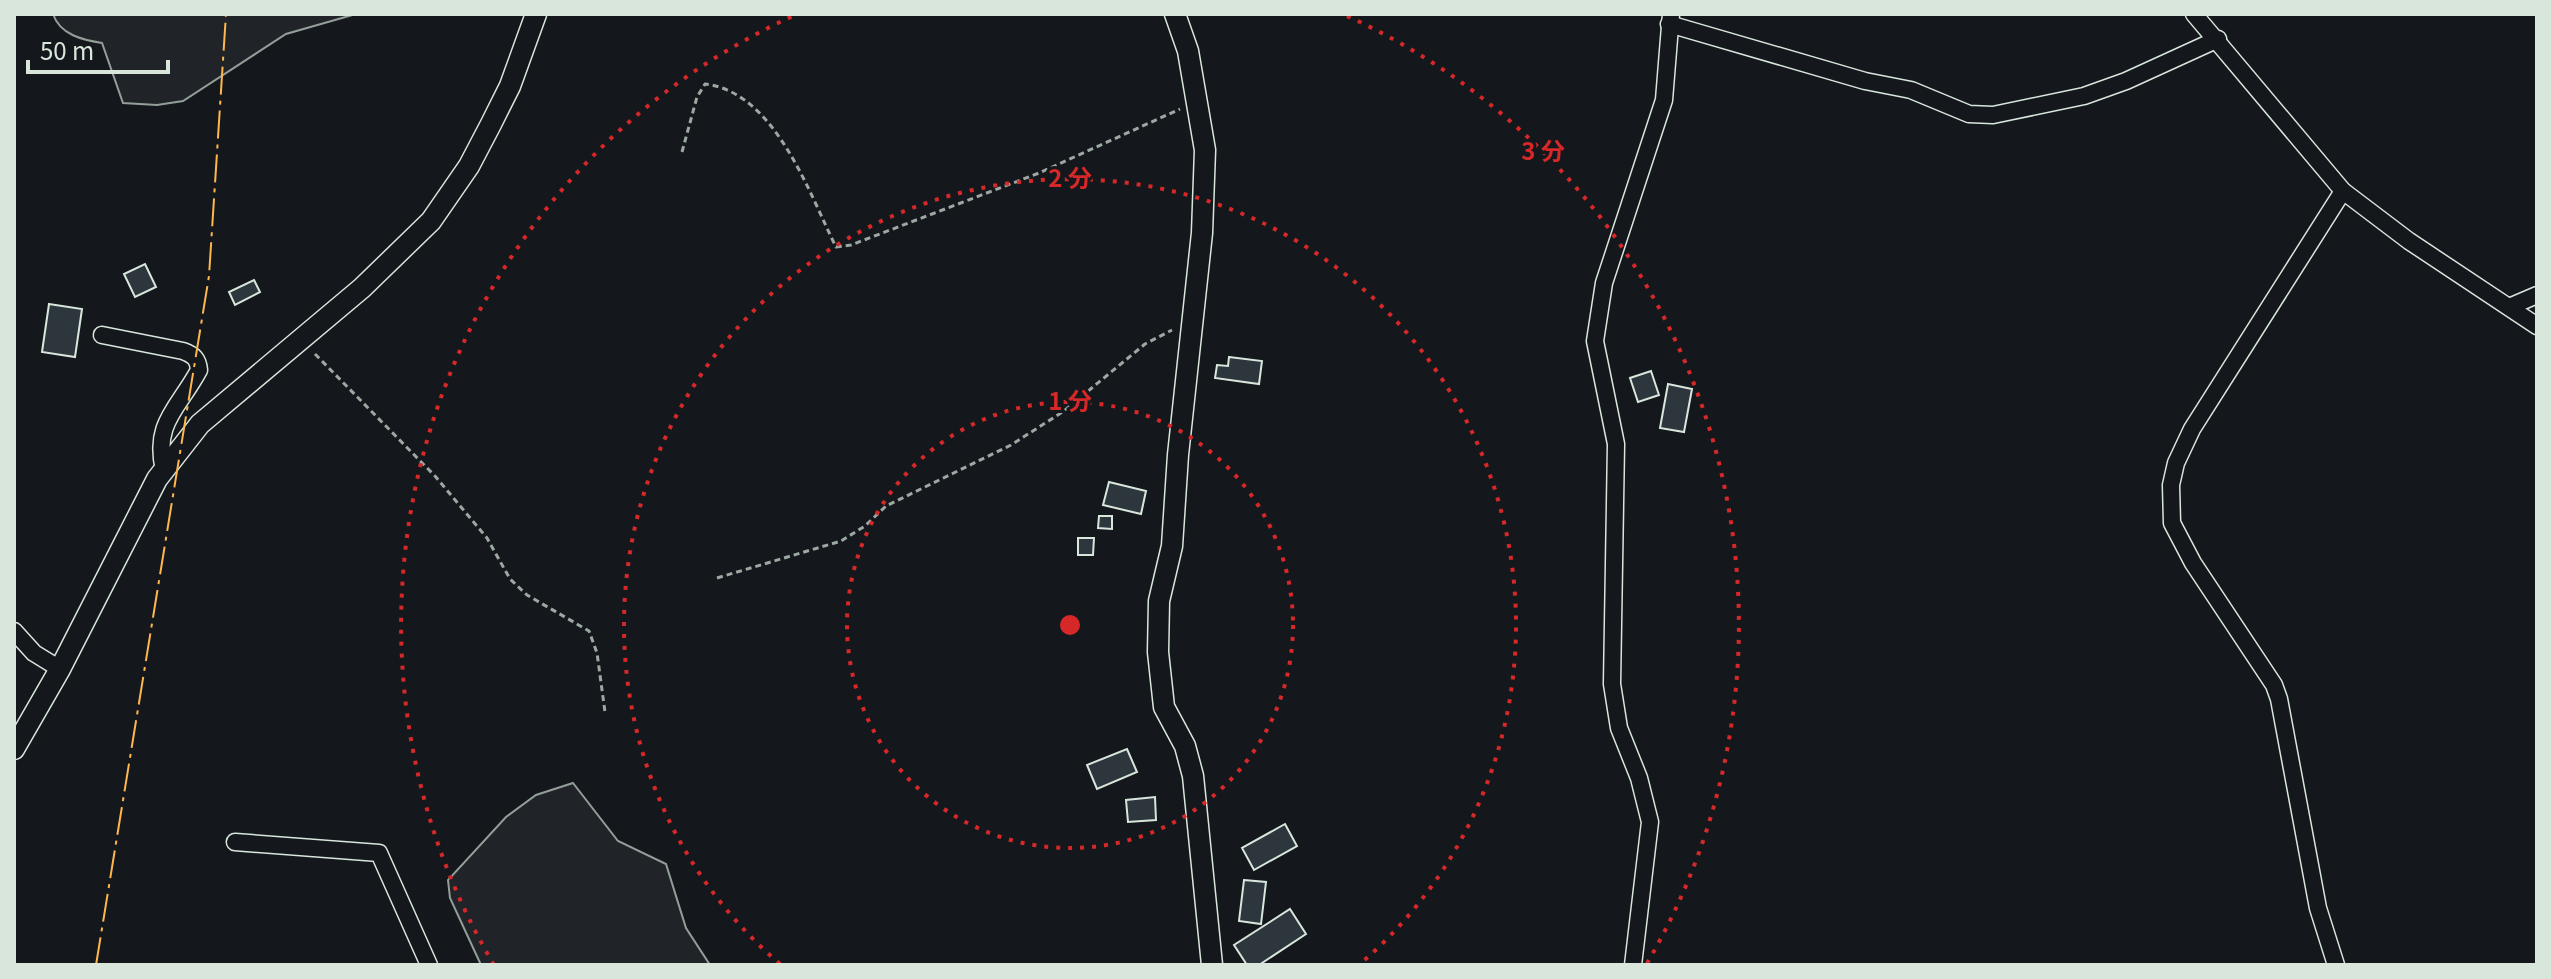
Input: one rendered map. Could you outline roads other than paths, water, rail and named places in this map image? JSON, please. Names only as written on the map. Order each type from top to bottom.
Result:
[{"type":"street","points":[[14,749],[60,669],[164,470],[200,424],[301,340],[410,242],[450,197],[510,86],[536,14]]},
{"type":"street","points":[[1175,14],[1198,101],[1205,150],[1202,233],[1172,546],[1159,601],[1158,652],[1164,707],[1185,746],[1193,776],[1212,965]]},
{"type":"street","points":[[2194,14],[2343,191],[2399,234],[2537,326]]},
{"type":"street","points":[[1633,965],[1650,822],[1639,778],[1619,728],[1612,684],[1616,444],[1595,341],[1604,283],[1664,100],[1670,19],[1865,81],[1911,90],[1969,114],[1993,115],[2084,96],[2126,81],[2218,39]]},
{"type":"street","points":[[2336,965],[2318,908],[2279,699],[2274,685],[2180,541],[2172,523],[2171,496],[2176,463],[2192,429],[2343,191]]},
{"type":"street","points":[[2509,307],[2537,295]]},
{"type":"street","points":[[102,335],[183,351],[192,354],[198,362],[199,370],[161,433],[158,447],[164,470]]},
{"type":"street","points":[[14,631],[34,653],[60,669]]},
{"type":"street","points":[[235,842],[379,853],[429,965]]}]
